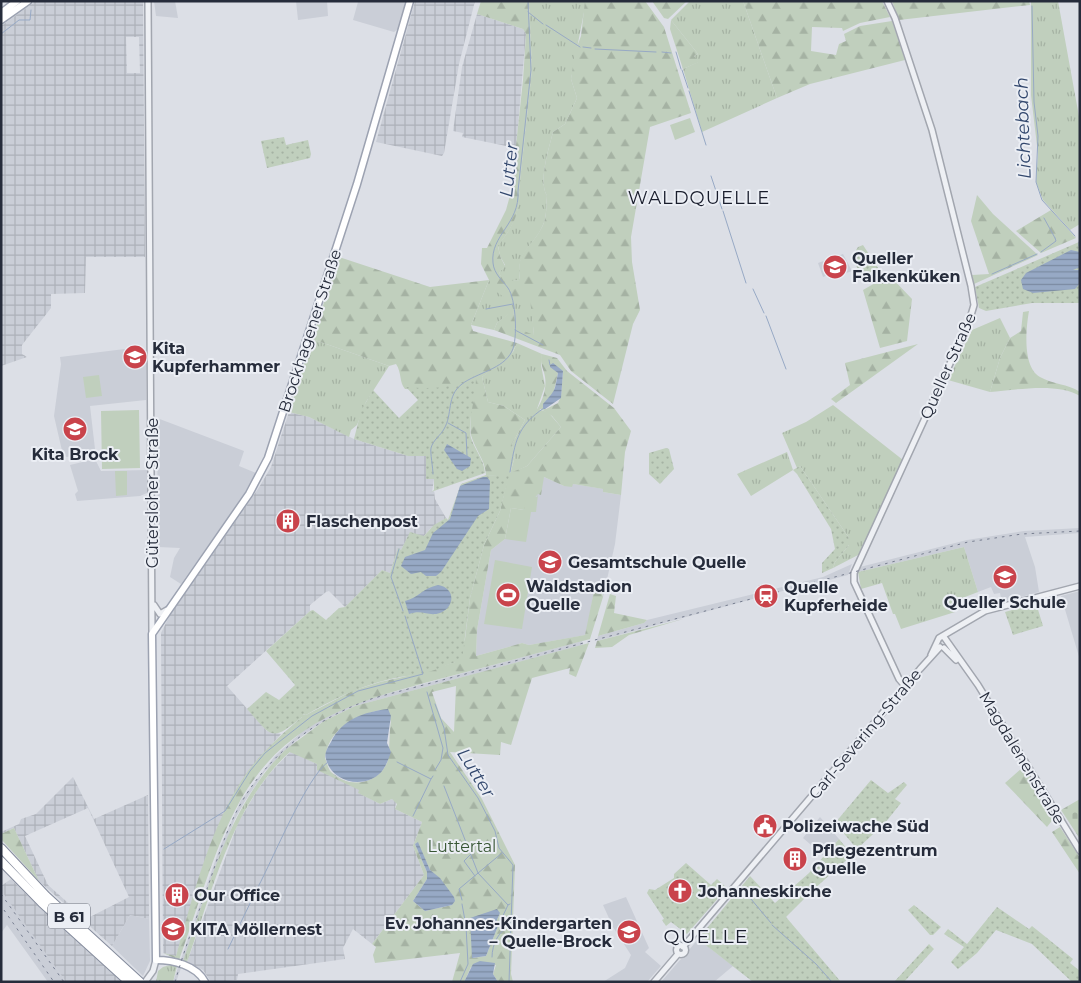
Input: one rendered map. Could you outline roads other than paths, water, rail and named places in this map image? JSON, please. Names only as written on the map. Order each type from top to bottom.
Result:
[{"type":"highway","name":"B 61","points":[[1,848],[46,896],[140,982]]},
{"type":"highway","name":"B 61","points":[[1,861],[42,903],[128,982]]},
{"type":"main road","points":[[1,13],[17,1]]},
{"type":"main road","points":[[1,20],[28,1]]},
{"type":"main road","name":"Brockhagener Straße","points":[[152,634],[249,494],[268,458],[354,192],[410,1]]},
{"type":"main road","name":"Gütersloher Straße","points":[[152,634],[156,960]]},
{"type":"main road","points":[[156,960],[166,960],[188,967],[197,972],[205,982]]},
{"type":"street","name":"Gütersloher Straße","points":[[148,1],[152,634]]},
{"type":"street","name":"Queller Straße","points":[[887,1],[928,115],[967,268],[974,305],[967,327],[854,573],[854,582],[899,679],[905,686]]},
{"type":"street","name":"Carl-Severing-Straße","points":[[654,982],[678,954],[677,948],[684,947],[929,658],[962,623],[985,611],[1080,586]]},
{"type":"street","points":[[153,600],[154,606],[160,614],[171,607]]},
{"type":"street","name":"Magdalenenstraße","points":[[944,643],[978,686],[1080,851]]},
{"type":"street","name":"Gütersloher Straße","points":[[145,982],[153,971],[156,960]]},
{"type":"water","points":[[1071,250],[1080,252],[1080,267],[1073,270],[1080,270],[1080,283],[1075,289],[1033,293],[1023,289],[1021,280],[1026,273]]},
{"type":"water","points":[[553,363],[563,371],[561,398],[543,409],[543,404],[554,390],[556,384],[558,373],[550,367]]},
{"type":"water","points":[[447,444],[471,458],[470,466],[462,471],[457,469],[444,450]]},
{"type":"water","points":[[487,477],[490,481],[489,509],[478,516],[441,572],[436,576],[426,576],[421,572],[411,574],[401,566],[405,557],[425,550],[433,533],[450,519],[460,486]]},
{"type":"water","points":[[438,585],[448,590],[450,594],[451,602],[449,607],[436,614],[418,612],[409,614],[405,601],[414,598],[428,588]]},
{"type":"water","points":[[388,709],[391,716],[387,743],[391,752],[383,770],[371,779],[355,782],[334,773],[329,767],[326,755],[329,746],[341,728],[362,715]]},
{"type":"water","points":[[418,842],[430,870],[440,878],[454,897],[455,901],[452,905],[425,911],[413,901],[427,879],[427,872],[415,844]]},
{"type":"water","points":[[497,909],[500,913],[496,922],[498,926],[486,956],[472,958],[470,918]]},
{"type":"water","points":[[480,961],[495,963],[493,974],[498,982],[464,982],[473,964]]},
{"type":"waterway","name":"Lutter","points":[[433,474],[431,448],[433,442],[443,431],[447,423],[452,400],[457,389],[468,380],[503,362],[512,351],[514,345],[513,301],[511,293],[495,271],[493,253],[515,212],[517,202],[531,70],[528,1]]},
{"type":"waterway","name":"Lichtebach","points":[[1032,6],[1034,102],[1038,136],[1036,182],[1042,200],[1075,236]]},
{"type":"waterway","points":[[1,34],[19,20],[30,20],[31,10]]},
{"type":"waterway","points":[[528,12],[543,24]]},
{"type":"waterway","points":[[546,25],[580,47]]},
{"type":"waterway","points":[[583,47],[591,48]]},
{"type":"waterway","points":[[595,49],[656,52]]},
{"type":"waterway","points":[[662,52],[671,53]]},
{"type":"waterway","points":[[676,52],[681,69]]},
{"type":"waterway","points":[[682,70],[688,88]]},
{"type":"waterway","points":[[689,91],[706,145]]},
{"type":"waterway","points":[[711,176],[722,209]]},
{"type":"waterway","points":[[723,211],[746,283]]},
{"type":"waterway","points":[[1044,218],[1055,238]]},
{"type":"waterway","points":[[1041,252],[1056,241],[1055,238]]},
{"type":"waterway","points":[[992,274],[1037,254]]},
{"type":"waterway","points":[[753,289],[764,313]]},
{"type":"waterway","points":[[486,309],[513,304]]},
{"type":"waterway","points":[[766,316],[786,369]]},
{"type":"waterway","points":[[515,330],[543,345]]},
{"type":"waterway","points":[[549,360],[550,365]]},
{"type":"waterway","points":[[510,472],[516,443],[523,428],[528,421],[544,408]]},
{"type":"waterway","points":[[448,423],[466,433],[467,456]]},
{"type":"waterway","name":"Lutter","points":[[399,549],[391,577],[403,611]]},
{"type":"waterway","points":[[164,849],[225,811],[250,771],[265,753],[312,716],[358,691],[423,674],[405,616]]},
{"type":"waterway","points":[[427,692],[443,748],[441,760],[435,770]]},
{"type":"waterway","name":"Lutter","points":[[435,704],[444,728],[448,755],[478,798],[495,831],[499,848],[513,865],[509,982]]},
{"type":"waterway","points":[[258,887],[300,801],[320,770],[328,762]]},
{"type":"waterway","points":[[397,762],[431,779],[433,776]]},
{"type":"waterway","points":[[413,816],[431,779]]},
{"type":"waterway","name":"Lutter","points":[[444,786],[478,873],[508,905],[510,904]]},
{"type":"waterway","name":"Lutter","points":[[462,900],[459,889],[502,853]]},
{"type":"waterway","name":"Lutter","points":[[471,854],[464,861],[475,876]]},
{"type":"waterway","points":[[228,949],[256,891]]},
{"type":"waterway","points":[[736,898],[745,896],[751,899],[771,923]]},
{"type":"waterway","name":"Lutter","points":[[460,982],[468,964],[466,926],[462,904]]},
{"type":"waterway","points":[[501,930],[500,922],[508,905]]},
{"type":"waterway","points":[[492,957],[493,947],[497,938],[503,930],[511,925]]},
{"type":"waterway","points":[[772,925],[816,964],[832,982]]},
{"type":"railway","points":[[175,982],[222,846],[243,799],[272,761],[290,745],[309,730],[351,707],[374,698],[968,542],[1022,534],[1080,531]]},
{"type":"railway","points":[[1,894],[64,982]]},
{"type":"railway","points":[[4,910],[54,982]]},
{"type":"place","name":"Queller Falkenküken","points":[[835,267]]},
{"type":"place","name":"Kita Kupferhammer","points":[[135,357]]},
{"type":"place","name":"Kita Brock","points":[[75,429]]},
{"type":"place","name":"Flaschenpost","points":[[288,521]]},
{"type":"place","name":"Gesamtschule Quelle","points":[[550,562]]},
{"type":"place","name":"Queller Schule","points":[[1005,577]]},
{"type":"place","name":"Waldstadion Quelle","points":[[508,595]]},
{"type":"place","name":"Quelle Kupferheide","points":[[766,596]]},
{"type":"place","name":"Polizeiwache Süd","points":[[765,826]]},
{"type":"place","name":"Pflegezentrum Quelle","points":[[795,859]]},
{"type":"place","name":"Johanneskirche","points":[[680,891]]},
{"type":"place","name":"Our Office","points":[[177,895]]},
{"type":"place","name":"KITA Möllernest","points":[[173,929]]},
{"type":"place","name":"Ev. Johannes-Kindergarten – Quelle-Brock","points":[[629,932]]},
{"type":"district","name":"WALDQUELLE","points":[[699,198]]},
{"type":"district","name":"QUELLE","points":[[706,936]]},
{"type":"park label","name":"Luttertal","points":[[462,846]]}]
